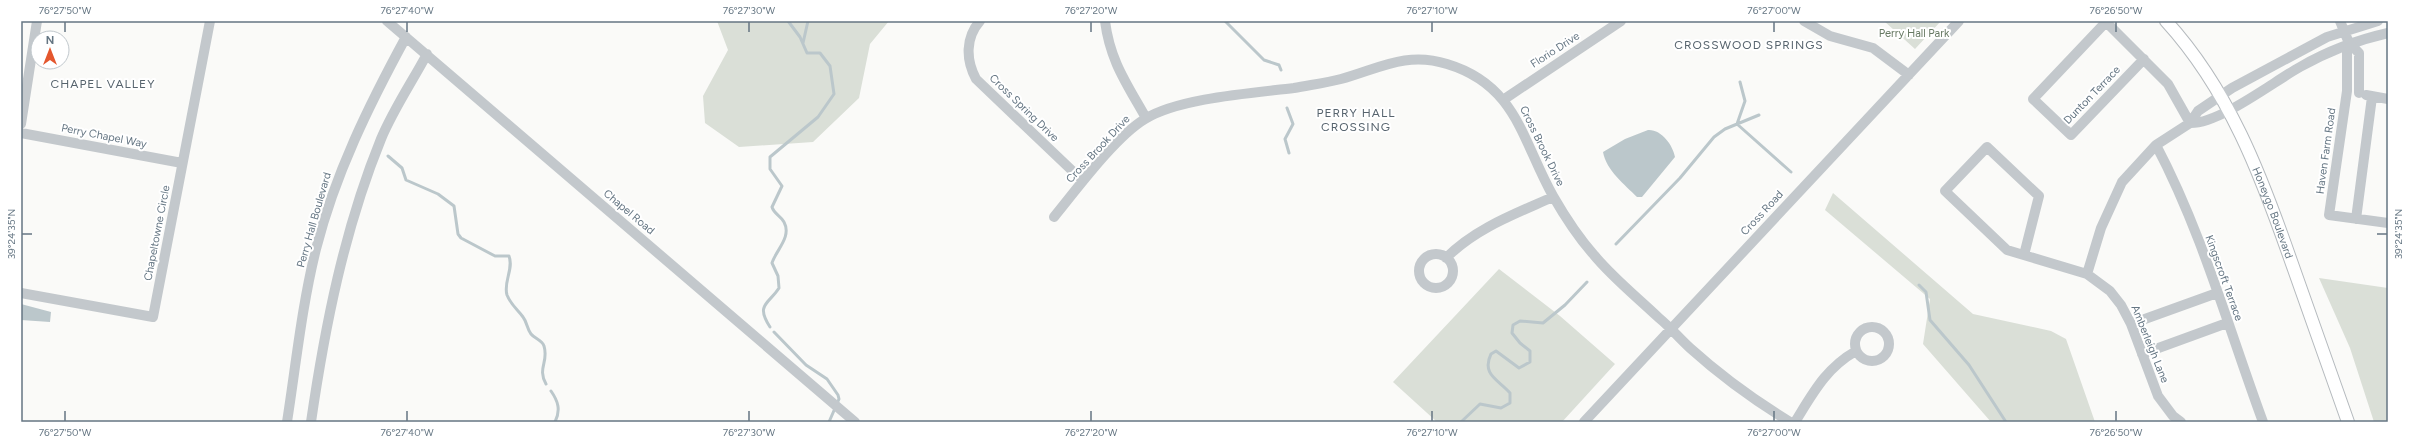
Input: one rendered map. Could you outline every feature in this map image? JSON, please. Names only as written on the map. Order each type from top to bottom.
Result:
[{"type":"main road","name":"Honeygo Boulevard","points":[[2166,21],[2199,62],[2221,95],[2265,186],[2348,422]]},
{"type":"street","points":[[21,124],[37,21]]},
{"type":"street","name":"Chapeltowne Circle","points":[[21,293],[153,317],[210,21]]},
{"type":"street","name":"Chapel Road","points":[[387,21],[855,422]]},
{"type":"street","name":"Cross Spring Drive","points":[[980,21],[970,38],[968,50],[969,62],[976,79],[1083,181]]},
{"type":"street","points":[[1105,21],[1108,42],[1114,62],[1146,118]]},
{"type":"street","name":"Florio Drive","points":[[1504,100],[1621,21]]},
{"type":"street","points":[[1804,21],[1830,36],[1873,48],[1909,75]]},
{"type":"street","name":"Cross Road","points":[[1584,422],[1959,21]]},
{"type":"street","points":[[2340,21],[2349,43],[2359,53],[2359,93]]},
{"type":"street","points":[[2087,274],[2101,228],[2122,182],[2156,145],[2190,123],[2198,111],[2221,95],[2306,48],[2344,31],[2378,21]]},
{"type":"street","name":"Dunton Terrace","points":[[2144,59],[2071,135],[2033,99],[2106,22],[2144,59],[2168,84],[2190,123]]},
{"type":"street","points":[[2190,123],[2201,123],[2229,109],[2300,66],[2349,43],[2388,32]]},
{"type":"street","name":"Perry Hall Boulevard","points":[[287,422],[308,287],[316,248],[342,169],[356,135],[406,37]]},
{"type":"street","name":"Haven Farm Road","points":[[2349,43],[2347,51],[2347,91],[2329,215],[2356,218]]},
{"type":"street","points":[[311,422],[336,279],[356,209],[381,138],[427,54]]},
{"type":"street","name":"Cross Brook Drive","points":[[1054,217],[1083,181],[1123,137],[1146,118],[1181,106],[1341,79],[1388,62],[1413,59],[1445,63],[1470,72],[1488,83],[1504,100],[1517,119],[1553,197],[1572,229],[1608,271],[1720,373],[1758,402],[1790,422]]},
{"type":"street","points":[[2347,91],[2388,99]]},
{"type":"street","points":[[2372,97],[2356,218],[2388,223]]},
{"type":"street","name":"Perry Chapel Way","points":[[21,133],[182,163]]},
{"type":"street","name":"Kingscroft Terrace","points":[[2156,145],[2169,168],[2218,293],[2227,323],[2263,422]]},
{"type":"street","name":"Amberleigh Lane","points":[[2024,255],[2039,196],[1987,147],[1945,191],[2007,250],[2087,274],[2110,291],[2121,305],[2131,324],[2158,396],[2173,416],[2181,422]]},
{"type":"street","points":[[1446,258],[1462,242],[1485,227],[1553,197]]},
{"type":"street","points":[[2131,324],[2218,293]]},
{"type":"street","points":[[2142,354],[2227,323]]},
{"type":"street","points":[[1795,422],[1823,378],[1838,361],[1856,351]]},
{"type":"green space","points":[[717,21],[889,21],[870,44],[859,98],[813,142],[739,147],[705,123],[703,96],[728,50]]},
{"type":"green space","name":"Perry Hall Park","points":[[1884,21],[1941,21],[1915,49]]},
{"type":"green space","points":[[1833,193],[1973,314],[2051,331],[2066,339],[2095,422],[1991,422],[1923,344],[1930,299],[1825,210]]},
{"type":"green space","points":[[1499,269],[1560,316],[1615,364],[1562,422],[1437,422],[1393,382]]},
{"type":"green space","points":[[2319,278],[2388,288],[2388,422],[2374,422],[2350,348]]},
{"type":"shaded area","points":[[1648,130],[1657,132],[1666,139],[1674,152],[1675,157],[1642,197],[1637,197],[1612,171],[1603,152],[1625,139]]},
{"type":"shaded area","points":[[21,304],[51,312],[50,322],[21,320]]},
{"type":"waterway","points":[[770,327],[766,319],[764,309],[765,305],[779,288],[778,276],[772,263],[785,238],[786,233],[784,222],[772,207],[782,186],[770,169],[770,157],[818,117],[834,94],[830,66],[820,53],[807,53],[800,37],[788,21]]},
{"type":"waterway","points":[[803,43],[808,21]]},
{"type":"waterway","points":[[1225,21],[1264,60],[1279,65],[1281,70]]},
{"type":"waterway","points":[[1740,82],[1745,101],[1737,124],[1791,172]]},
{"type":"waterway","points":[[1287,108],[1293,124],[1285,139],[1289,153]]},
{"type":"waterway","points":[[1616,244],[1680,178],[1714,137],[1725,129],[1759,115]]},
{"type":"waterway","points":[[388,156],[402,168],[406,180],[438,194],[454,206],[458,234],[461,238],[495,256],[509,256],[510,266],[506,285],[507,295],[524,319],[531,334],[542,342],[544,346],[545,356],[543,374],[546,384]]},
{"type":"waterway","points":[[1461,422],[1480,404],[1501,408],[1510,403],[1510,393],[1490,372],[1488,361],[1491,354],[1496,351],[1519,368],[1530,362],[1530,351],[1520,343],[1512,333],[1513,325],[1520,321],[1543,323],[1565,305],[1587,282]]},
{"type":"waterway","points":[[1919,285],[1926,292],[1930,320],[1969,365],[2006,422]]},
{"type":"waterway","points":[[774,332],[806,365],[827,379],[838,395],[839,399],[829,422]]},
{"type":"waterway","points":[[551,391],[558,406],[558,414],[555,422]]},
{"type":"district","name":"CROSSWOOD SPRINGS","points":[[1749,45]]},
{"type":"district","name":"CHAPEL VALLEY","points":[[103,84]]},
{"type":"district","name":"PERRY HALL CROSSING","points":[[1356,120]]}]
